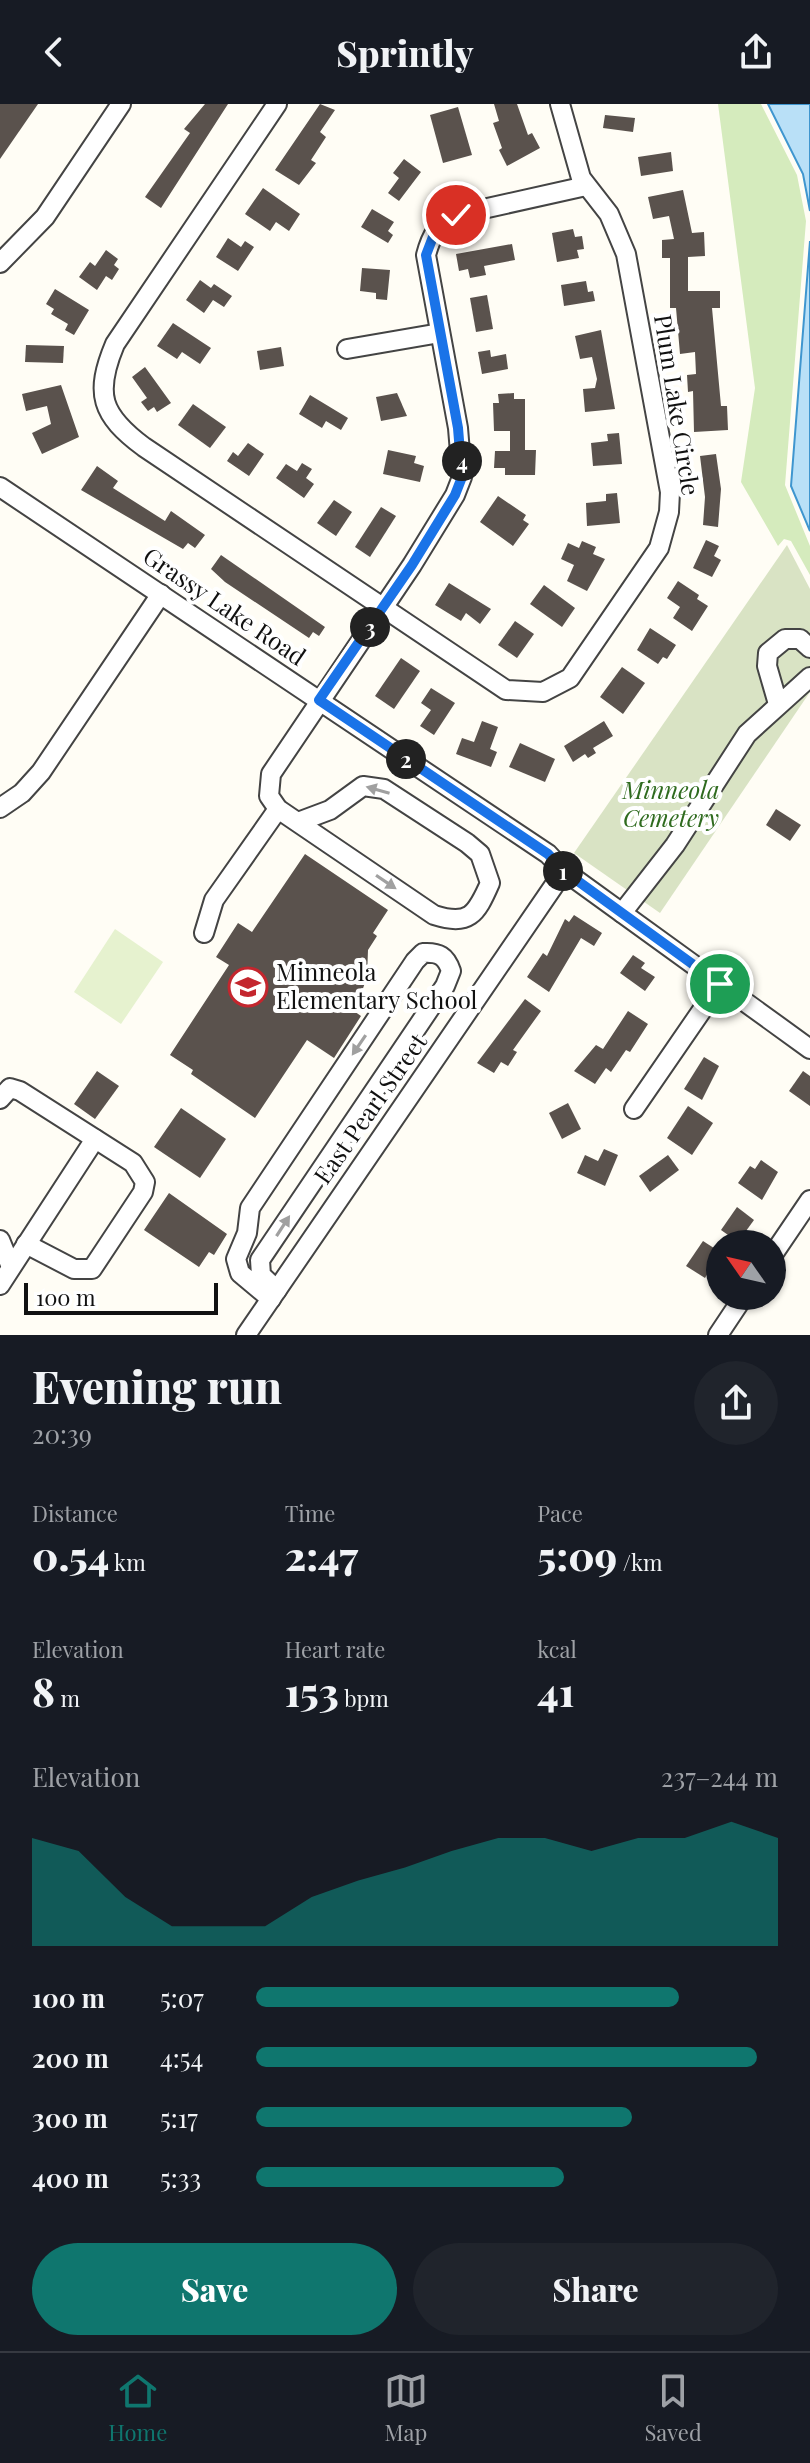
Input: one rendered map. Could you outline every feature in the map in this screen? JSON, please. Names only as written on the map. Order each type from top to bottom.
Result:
[{"type":"street","points":[[0,263],[45,217],[121,104]]},
{"type":"street","name":"Plum Lake Circle","points":[[277,104],[115,344],[103,377],[103,395],[111,419],[132,439],[506,690],[543,692],[577,672],[659,548],[669,512],[670,492],[626,254],[609,214],[586,186],[573,155],[560,104]]},
{"type":"street","points":[[298,822],[330,810],[363,786],[384,789],[480,854],[488,868],[490,883],[473,915],[455,922],[434,915],[278,809],[269,796],[271,774],[383,608],[455,495],[462,477],[458,428],[426,255],[436,229],[456,215],[586,186]]},
{"type":"street","points":[[347,349],[440,333]]},
{"type":"street","name":"Grassy Lake Road","points":[[0,486],[548,854],[564,871],[810,1049]]},
{"type":"street","points":[[0,808],[22,793],[41,772],[161,594]]},
{"type":"street","points":[[778,704],[767,666],[768,653],[785,639],[800,639],[810,648]]},
{"type":"street","points":[[622,913],[675,845],[747,734],[810,677]]},
{"type":"street","points":[[204,933],[214,900],[278,809]]},
{"type":"street","points":[[330,810],[341,852]]},
{"type":"street","name":"East Pearl Street","points":[[246,1335],[564,871]]},
{"type":"street","points":[[436,952],[447,960],[451,971],[445,986],[260,1260],[261,1275],[274,1294],[240,1273],[236,1259],[247,1233],[250,1208],[415,961],[423,953],[436,952]]},
{"type":"street","points":[[634,1109],[720,984]]},
{"type":"street","points":[[0,1099],[7,1090],[16,1089],[133,1163],[145,1182],[143,1192],[98,1263],[89,1270],[74,1269],[28,1240],[0,1240],[11,1267]]},
{"type":"street","points":[[0,1285],[95,1139]]},
{"type":"street","points":[[786,1235],[810,1200]]},
{"type":"street","points":[[718,1335],[735,1310]]},
{"type":"green space","points":[[718,104],[761,104],[797,175],[806,221],[785,485],[810,546],[810,575],[791,541],[784,539],[778,546],[741,482],[755,388]]},
{"type":"green space","name":"Minneola Cemetery","points":[[787,545],[810,589],[810,692],[660,913],[574,853]]},
{"type":"green space","points":[[115,929],[163,962],[121,1024],[74,992]]},
{"type":"water","points":[[768,104],[810,104],[810,211],[803,174]]},
{"type":"water","points":[[810,241],[810,531],[791,486]]},
{"type":"building","points":[[0,104],[38,104],[0,159]]},
{"type":"building","points":[[205,104],[228,104],[161,208],[145,197],[190,133],[184,129]]},
{"type":"building","points":[[320,104],[335,110],[320,132],[326,137],[311,160],[316,163],[299,185],[275,170]]},
{"type":"building","points":[[494,104],[517,104],[528,135],[532,133],[540,148],[507,166],[499,150],[502,148],[493,123],[499,121]]},
{"type":"building","points":[[458,107],[472,155],[443,163],[430,115]]},
{"type":"building","points":[[605,115],[635,118],[633,132],[603,128]]},
{"type":"building","points":[[671,152],[673,171],[641,176],[638,157]]},
{"type":"building","points":[[404,159],[421,172],[399,201],[388,193],[399,178],[393,173]]},
{"type":"building","points":[[263,188],[300,214],[289,231],[276,222],[270,231],[245,214]]},
{"type":"building","points":[[683,190],[692,233],[704,232],[705,256],[688,257],[688,291],[720,291],[720,308],[712,308],[721,406],[727,406],[728,430],[694,432],[693,391],[688,392],[687,375],[696,374],[695,352],[680,354],[676,308],[670,308],[670,258],[662,258],[662,240],[674,239],[669,216],[653,219],[648,197]]},
{"type":"building","points":[[372,209],[394,222],[388,231],[393,235],[388,243],[361,227]]},
{"type":"building","points":[[573,229],[575,237],[582,236],[584,249],[577,250],[579,258],[557,262],[552,233]]},
{"type":"building","points":[[228,238],[241,247],[245,241],[254,247],[238,271],[216,257]]},
{"type":"building","points":[[512,244],[515,260],[484,266],[486,275],[470,278],[468,269],[459,271],[456,254]]},
{"type":"building","points":[[106,250],[118,259],[114,265],[119,269],[112,280],[106,276],[97,290],[79,277],[90,262],[95,266]]},
{"type":"building","points":[[362,268],[390,270],[387,300],[376,299],[376,293],[360,291]]},
{"type":"building","points":[[200,280],[211,288],[214,284],[232,296],[224,307],[213,300],[204,313],[186,300]]},
{"type":"building","points":[[586,281],[588,292],[593,291],[595,301],[564,306],[561,285]]},
{"type":"building","points":[[55,289],[89,310],[74,335],[65,330],[68,324],[51,314],[54,309],[46,304]]},
{"type":"building","points":[[487,295],[493,329],[476,332],[470,298]]},
{"type":"building","points":[[173,323],[211,348],[200,364],[182,352],[177,359],[157,346]]},
{"type":"building","points":[[601,330],[615,409],[585,412],[583,389],[595,388],[597,379],[592,357],[580,359],[575,336]]},
{"type":"building","points":[[26,345],[64,346],[63,363],[25,362]]},
{"type":"building","points":[[281,347],[284,366],[260,370],[257,351]]},
{"type":"building","points":[[490,350],[491,357],[506,354],[508,369],[482,374],[478,352]]},
{"type":"building","points":[[145,367],[171,403],[157,412],[154,407],[148,411],[141,402],[147,398],[132,377]]},
{"type":"building","points":[[61,385],[79,437],[42,454],[32,433],[51,424],[47,406],[26,411],[22,394]]},
{"type":"building","points":[[397,393],[407,416],[381,421],[376,397]]},
{"type":"building","points":[[514,393],[514,399],[525,399],[525,450],[536,450],[535,475],[505,475],[505,468],[494,468],[495,451],[510,451],[510,431],[494,431],[493,403],[499,403],[498,394]]},
{"type":"building","points":[[310,395],[348,418],[341,430],[326,421],[322,428],[299,414]]},
{"type":"building","points":[[193,404],[226,427],[210,448],[178,425]]},
{"type":"building","points":[[619,433],[622,464],[593,466],[591,443],[608,441],[607,434]]},
{"type":"building","points":[[248,443],[264,454],[249,476],[227,461],[233,452],[238,456]]},
{"type":"building","points":[[388,450],[416,456],[414,463],[424,466],[420,482],[383,474]]},
{"type":"building","points":[[716,454],[721,489],[718,527],[703,525],[705,497],[700,456]]},
{"type":"building","points":[[302,463],[312,469],[306,478],[314,484],[304,498],[276,478],[286,464],[297,471]]},
{"type":"building","points":[[97,466],[118,481],[113,488],[165,521],[171,511],[205,535],[195,548],[188,543],[183,549],[81,490]]},
{"type":"building","points":[[617,493],[620,523],[587,526],[586,503],[606,501],[606,494]]},
{"type":"building","points":[[498,496],[526,515],[523,520],[529,524],[513,546],[480,522]]},
{"type":"building","points":[[334,500],[352,512],[336,536],[317,523]]},
{"type":"building","points":[[381,507],[396,516],[370,557],[355,547]]},
{"type":"building","points":[[706,540],[719,546],[714,556],[721,560],[712,577],[693,568]]},
{"type":"building","points":[[582,541],[596,547],[593,554],[605,559],[587,591],[567,581],[574,565],[561,559],[568,543],[579,548]]},
{"type":"building","points":[[221,555],[325,627],[319,636],[313,632],[309,638],[225,582],[211,569]]},
{"type":"building","points":[[678,581],[699,595],[697,599],[708,606],[692,631],[673,618],[680,607],[667,598]]},
{"type":"building","points":[[449,583],[491,609],[480,624],[466,613],[461,621],[435,605]]},
{"type":"building","points":[[544,585],[575,608],[562,627],[530,604]]},
{"type":"building","points":[[515,621],[534,634],[517,658],[498,645]]},
{"type":"building","points":[[650,628],[676,645],[667,659],[663,657],[658,664],[637,650]]},
{"type":"building","points":[[401,658],[420,671],[394,709],[375,696]]},
{"type":"building","points":[[622,667],[645,683],[623,714],[600,697]]},
{"type":"building","points":[[431,688],[455,703],[434,735],[420,726],[431,710],[421,703]]},
{"type":"building","points":[[482,721],[498,727],[490,749],[497,752],[491,767],[456,754],[462,738],[474,742]]},
{"type":"building","points":[[604,721],[613,736],[593,748],[596,753],[588,758],[585,754],[573,762],[564,746]]},
{"type":"building","points":[[520,743],[555,759],[545,782],[509,767]]},
{"type":"building","points":[[776,809],[801,825],[790,841],[766,825]]},
{"type":"building","points":[[305,854],[388,910],[373,933],[377,936],[368,950],[367,977],[351,1009],[361,1016],[334,1058],[307,1040],[255,1118],[191,1074],[193,1070],[170,1055],[229,965],[216,957],[238,923],[252,932]]},
{"type":"building","points":[[574,915],[602,933],[594,946],[581,938],[549,992],[527,977],[543,953],[547,956],[565,919],[569,922]]},
{"type":"building","points":[[633,955],[645,963],[641,968],[655,977],[645,991],[620,973]]},
{"type":"building","points":[[525,999],[541,1011],[513,1050],[517,1052],[508,1066],[501,1062],[494,1073],[477,1063]]},
{"type":"building","points":[[628,1011],[648,1024],[630,1052],[626,1050],[611,1072],[606,1068],[595,1084],[574,1071],[596,1045],[603,1049]]},
{"type":"building","points":[[704,1057],[719,1066],[702,1100],[684,1089]]},
{"type":"building","points":[[97,1071],[119,1086],[95,1119],[74,1104]]},
{"type":"building","points":[[803,1071],[810,1076],[810,1106],[789,1091]]},
{"type":"building","points":[[568,1103],[581,1129],[562,1139],[549,1113]]},
{"type":"building","points":[[688,1106],[713,1123],[692,1155],[667,1138]]},
{"type":"building","points":[[181,1108],[226,1139],[200,1178],[154,1147]]},
{"type":"building","points":[[604,1149],[618,1155],[605,1186],[577,1173],[585,1155],[598,1161]]},
{"type":"building","points":[[668,1155],[679,1170],[650,1192],[639,1176]]},
{"type":"building","points":[[761,1160],[778,1172],[762,1200],[738,1183],[750,1166],[755,1169]]},
{"type":"building","points":[[169,1193],[227,1234],[214,1255],[209,1252],[199,1267],[144,1230]]},
{"type":"building","points":[[737,1207],[754,1220],[747,1230],[721,1230]]},
{"type":"building","points":[[703,1241],[706,1243],[705,1278],[686,1266]]},
{"type":"place","name":"Minneola Elementary School","points":[[248,987]]},
{"type":"route","points":[[456,215],[446,219],[436,229],[426,255],[458,428],[462,477],[455,495],[412,565],[319,700],[548,854],[564,871],[720,984]]}]
